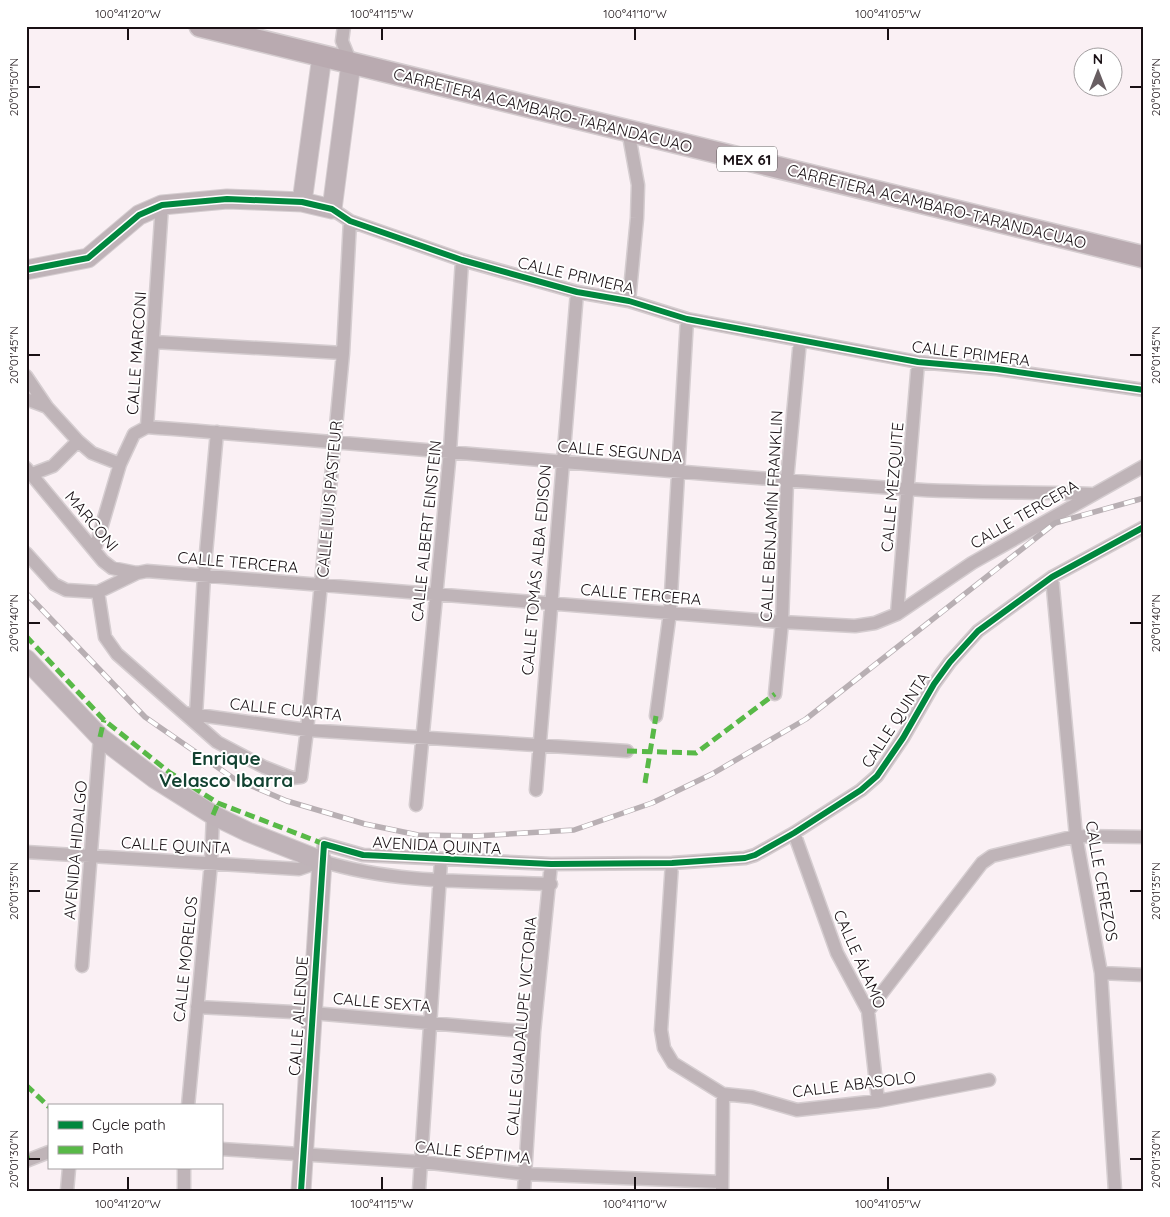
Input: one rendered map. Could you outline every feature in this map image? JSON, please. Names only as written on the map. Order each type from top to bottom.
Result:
[{"type":"main road","name":"MEX 61","points":[[200,26],[351,63]]},
{"type":"main road","name":"CARRETERA ACAMBARO-TARANDACUAO","points":[[351,63],[1144,257]]},
{"type":"street","points":[[332,209],[351,63],[342,41],[344,26]]},
{"type":"street","points":[[302,202],[322,56],[342,41]]},
{"type":"street","points":[[628,130],[638,185],[637,218],[629,301]]},
{"type":"street","name":"CALLE PRIMERA","points":[[26,270],[88,258],[139,215],[162,206],[227,199],[302,202],[332,209],[350,220],[462,260],[577,292],[629,301],[687,318],[918,362],[997,369],[1144,390]]},
{"type":"street","name":"CALLE MARCONI","points":[[95,549],[120,464],[134,434],[147,427],[162,206]]},
{"type":"street","name":"CALLE LUIS PASTEUR","points":[[190,714],[217,742],[264,767],[292,778],[301,777],[342,353],[350,220]]},
{"type":"street","name":"CALLE ALBERT EINSTEIN","points":[[416,804],[450,451],[462,260]]},
{"type":"street","name":"CALLE TOMÁS ALBA EDISON","points":[[536,790],[538,745],[577,292]]},
{"type":"street","points":[[656,716],[670,612],[687,318]]},
{"type":"street","name":"CALLE BENJAMÍN FRANKLIN","points":[[775,694],[782,622],[788,480],[800,340]]},
{"type":"street","points":[[154,342],[342,353]]},
{"type":"street","name":"CALLE MEZQUITE","points":[[897,614],[918,362]]},
{"type":"street","points":[[26,376],[46,407],[78,441],[92,453],[120,464]]},
{"type":"street","points":[[26,399],[46,407]]},
{"type":"street","name":"CALLE SEGUNDA","points":[[147,427],[450,451],[678,472],[908,489],[1091,494]]},
{"type":"street","points":[[190,714],[217,432]]},
{"type":"street","name":"MARCONI","points":[[78,441],[53,466],[29,471],[103,561],[112,568],[136,573]]},
{"type":"street","name":"CALLE TERCERA","points":[[98,592],[136,573],[147,571],[782,622],[855,626],[875,623],[897,614],[972,563],[1091,494],[1144,466]]},
{"type":"street","name":"CALLE QUINTA","points":[[551,864],[672,863],[745,858],[755,855],[794,833],[861,790],[877,776],[903,738],[934,684],[950,662],[978,631],[1052,577],[1144,526]]},
{"type":"street","points":[[26,553],[54,584],[66,590],[98,592],[105,636],[117,654],[190,714]]},
{"type":"street","name":"CALLE CEREZOS","points":[[1052,577],[1076,836],[1101,974],[1115,1191]]},
{"type":"street","name":"AVENIDA QUINTA","points":[[26,658],[100,737],[154,778],[213,815],[274,844],[323,852],[363,855],[551,864]]},
{"type":"street","name":"CALLE CUARTA","points":[[190,714],[307,730],[627,751]]},
{"type":"street","name":"AVENIDA HIDALGO","points":[[82,966],[100,737]]},
{"type":"street","name":"CALLE MORELOS","points":[[188,1104],[211,863],[213,815]]},
{"type":"street","name":"CALLE ÁLAMO","points":[[794,833],[837,953],[868,1011],[878,1101]]},
{"type":"street","points":[[868,1011],[982,863],[992,856],[1076,836],[1144,836]]},
{"type":"street","name":"CALLE QUINTA","points":[[26,852],[299,869],[323,852]]},
{"type":"street","name":"AVENIDA QUINTA","points":[[323,852],[380,874],[439,880],[551,884]]},
{"type":"street","name":"CALLE ALLENDE","points":[[301,1191],[323,852]]},
{"type":"street","points":[[419,1191],[441,860]]},
{"type":"street","name":"CALLE ABASOLO","points":[[672,863],[661,1030],[664,1048],[673,1063],[724,1094],[752,1097],[797,1110],[878,1101],[990,1080]]},
{"type":"street","name":"CALLE GUADALUPE VICTORIA","points":[[524,1191],[534,1032],[551,884],[551,864]]},
{"type":"street","points":[[1101,974],[1144,975]]},
{"type":"street","name":"CALLE SEXTA","points":[[197,1007],[312,1013],[534,1032]]},
{"type":"street","points":[[722,1186],[724,1094]]},
{"type":"street","name":"CALLE SÉPTIMA","points":[[222,1149],[422,1162],[525,1174],[722,1186]]},
{"type":"street","points":[[26,1161],[48,1152]]},
{"type":"street","points":[[68,1191],[69,1170]]},
{"type":"street","points":[[184,1170],[184,1191]]},
{"type":"railway","points":[[26,593],[145,717],[233,778],[287,801],[365,824],[418,835],[476,836],[574,830],[652,803],[712,774],[806,719],[1055,523],[1144,498]]},
{"type":"marked path","points":[[26,636],[104,720],[169,772],[218,803],[324,844]]},
{"type":"marked path","points":[[627,751],[696,753],[775,694]]},
{"type":"marked path","points":[[645,783],[656,716]]},
{"type":"marked path","points":[[100,737],[104,720]]},
{"type":"marked path","points":[[213,815],[218,803]]},
{"type":"marked path","points":[[26,1085],[48,1106]]},
{"type":"marked path","points":[[26,1153],[28,1160]]},
{"type":"cycle path","points":[[26,270],[88,258],[139,215],[162,205],[227,199],[302,202],[332,209],[350,221],[462,260],[577,292],[629,301],[687,319],[918,362],[997,369],[1144,390]]},
{"type":"cycle path","points":[[301,1191],[324,844],[363,855],[551,864],[672,863],[745,858],[755,855],[794,833],[861,790],[877,776],[903,738],[934,684],[950,662],[978,631],[1052,577],[1144,527]]},
{"type":"district","name":"Enrique Velasco Ibarra","points":[[226,769]]}]
